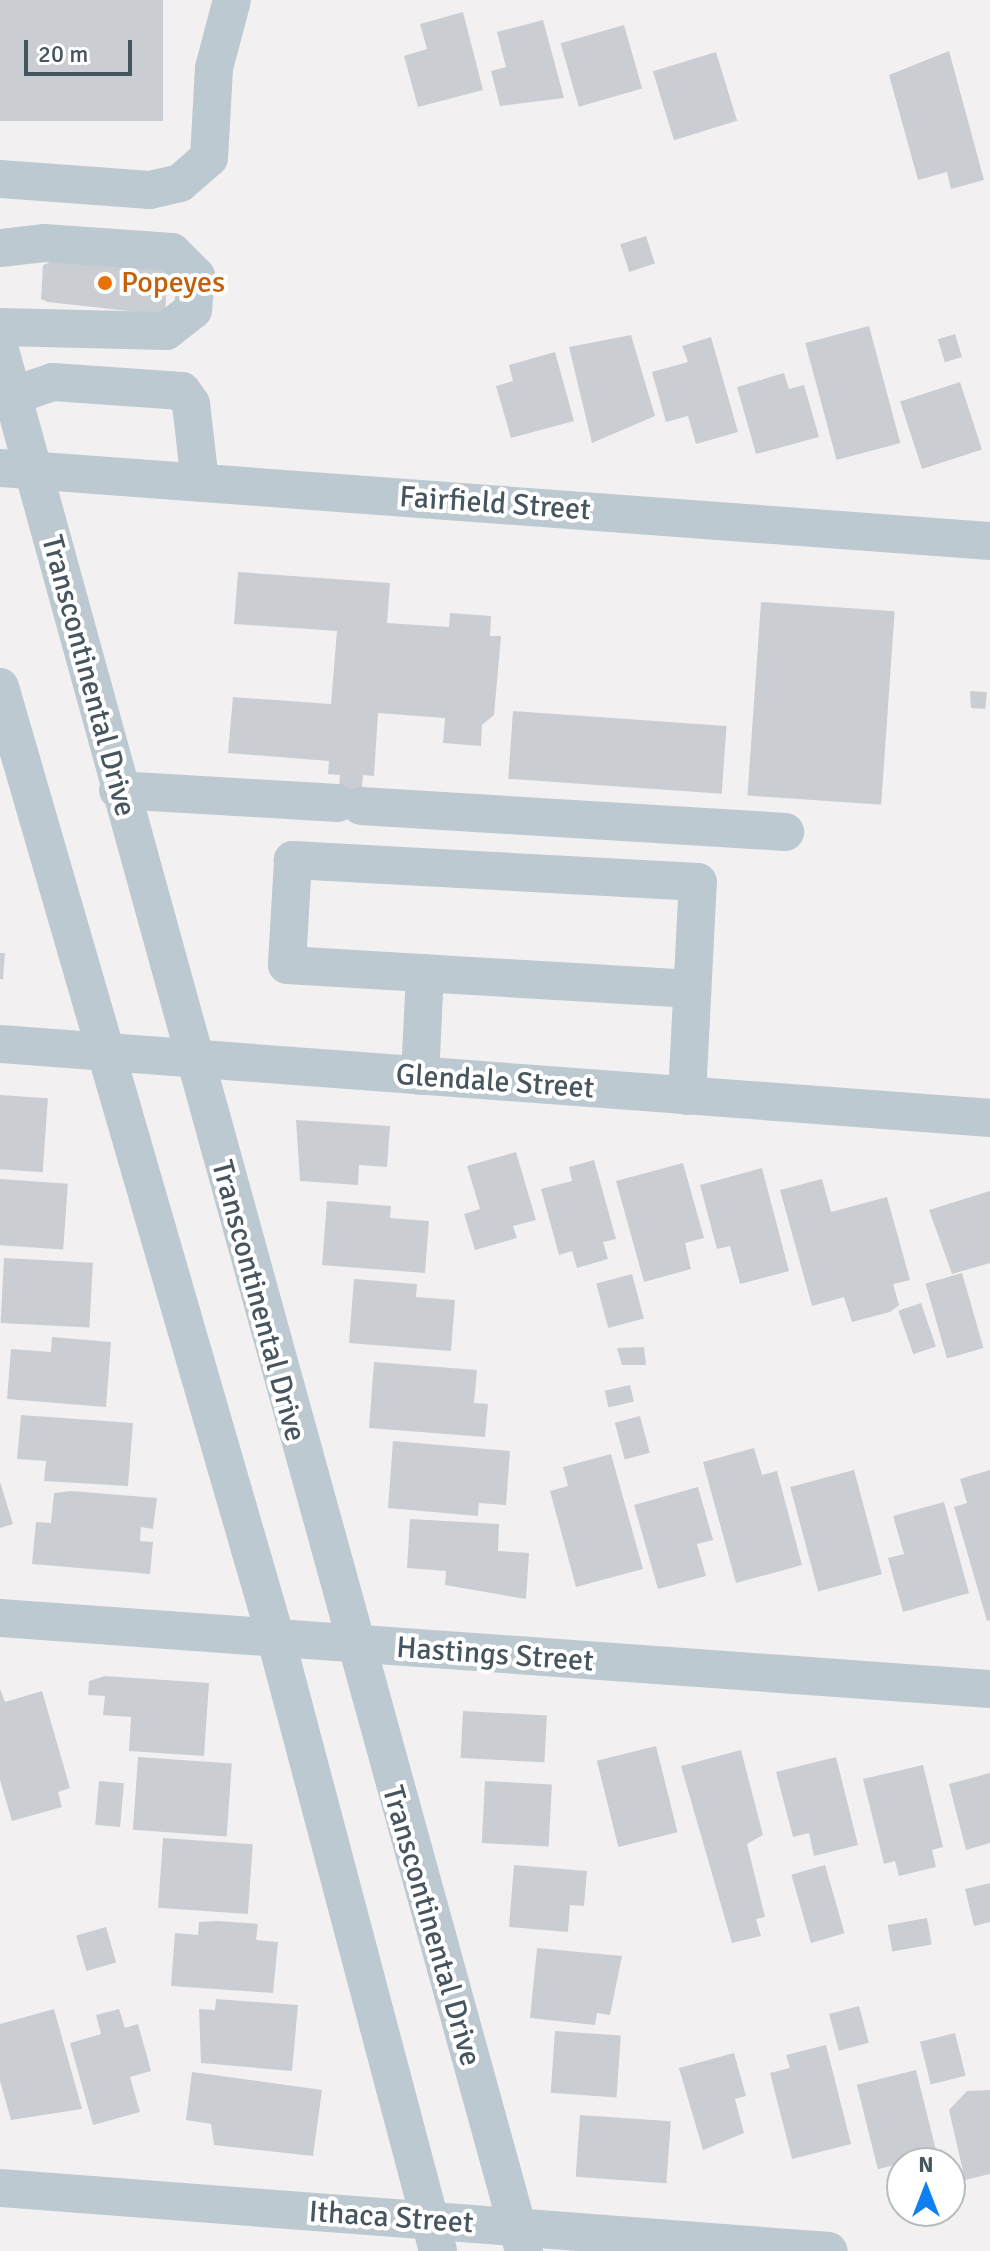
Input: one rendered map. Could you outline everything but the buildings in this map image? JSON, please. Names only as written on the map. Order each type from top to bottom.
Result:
[{"type":"street","points":[[0,179],[150,190],[180,183],[209,158],[214,68],[232,0]]},
{"type":"street","points":[[0,248],[44,243],[172,252],[196,276],[196,293],[186,321],[166,331],[35,322],[0,327]]},
{"type":"street","name":"Transcontinental Drive","points":[[0,350],[12,396],[16,469],[118,790],[351,1645],[520,2239]]},
{"type":"street","points":[[12,396],[53,382],[182,391],[191,404],[200,482]]},
{"type":"street","name":"Fairfield Street","points":[[16,469],[990,541]]},
{"type":"street","points":[[0,687],[103,1052],[276,1639],[434,2236]]},
{"type":"street","points":[[118,790],[785,832]]},
{"type":"street","points":[[687,1096],[698,882],[293,860],[287,965],[692,989]]},
{"type":"street","points":[[420,1076],[425,973]]},
{"type":"street","name":"Glendale Street","points":[[0,1044],[990,1118]]},
{"type":"street","name":"Hastings Street","points":[[0,1618],[990,1689]]},
{"type":"street","name":"Ithaca Street","points":[[0,2188],[434,2236],[829,2251]]},
{"type":"place","name":"Popeyes","points":[[105,283]]}]
